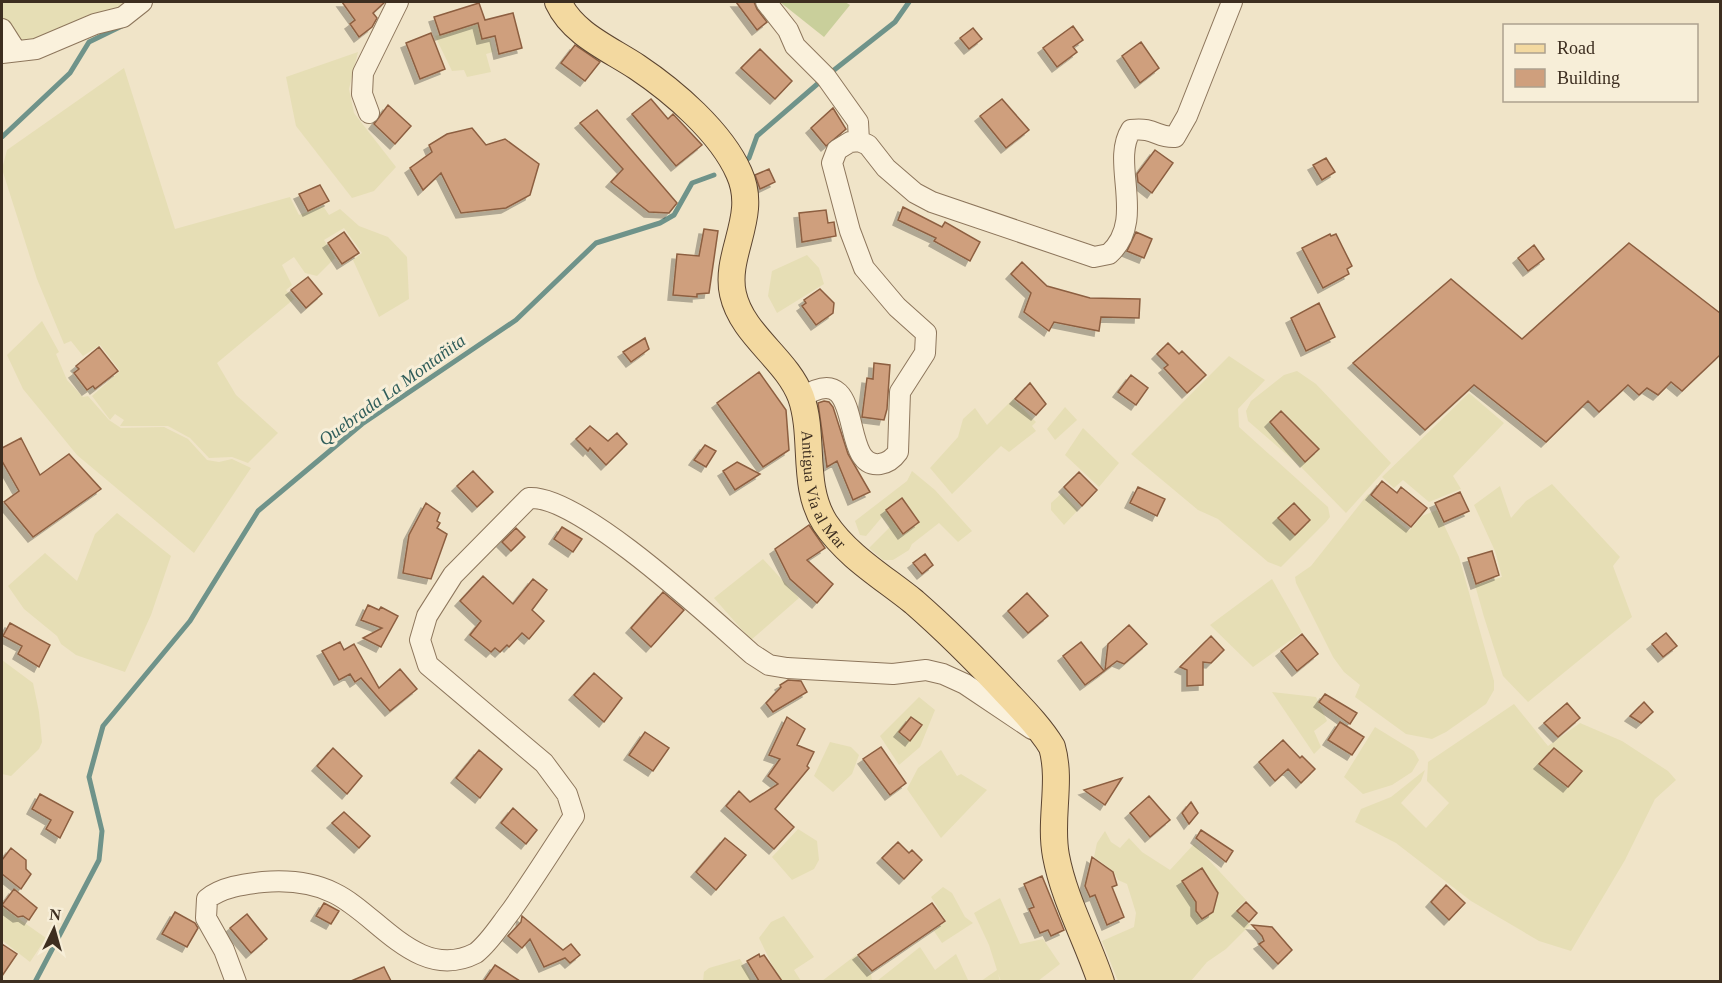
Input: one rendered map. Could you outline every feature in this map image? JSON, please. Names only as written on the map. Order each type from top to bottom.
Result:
[{"type":"main road","name":"Antigua Vía al Mar","points":[[558,2],[564,15],[586,35],[680,99],[698,117],[739,173],[745,208],[744,227],[732,277],[733,294],[747,323],[785,371],[801,398],[814,501],[824,522],[858,559],[915,603],[976,660],[1048,740],[1056,759],[1053,824],[1059,871],[1101,981]]},
{"type":"street","points":[[2,29],[9,52],[36,49],[95,24],[123,17],[142,2]]},
{"type":"street","points":[[369,113],[362,94],[363,73],[398,2]]},
{"type":"street","points":[[766,2],[788,30],[795,46],[826,77],[858,122],[859,141]]},
{"type":"street","points":[[801,398],[814,390],[828,389],[838,393],[849,409],[853,421],[856,450],[866,462],[885,463],[893,459],[898,452],[900,392],[925,353],[927,343],[926,333],[883,291],[864,268],[856,250],[832,163],[837,150],[850,142],[859,141],[868,145],[900,182],[932,202],[1094,257],[1109,254],[1120,240],[1126,219],[1127,177],[1123,152],[1126,138],[1131,130],[1149,128],[1165,137],[1175,137],[1187,116],[1232,2]]},
{"type":"street","points":[[236,981],[224,950],[206,918],[207,899],[214,894],[248,884],[278,881],[319,886],[348,901],[409,955],[425,963],[449,964],[477,952],[499,928],[574,816],[567,794],[544,763],[428,665],[420,640],[427,616],[453,575],[529,498],[551,501],[638,555],[752,654],[769,665],[787,669],[893,674],[926,670],[943,674],[965,684],[1048,740]]},
{"type":"shaded area","points":[[2,2],[136,2],[27,47],[2,22]]},
{"type":"shaded area","points":[[478,24],[482,40],[490,39],[493,52],[486,54],[491,72],[467,77],[464,70],[452,71],[435,36]]},
{"type":"shaded area","points":[[358,52],[349,89],[354,113],[396,167],[374,191],[352,198],[296,126],[286,77]]},
{"type":"shaded area","points":[[124,68],[175,229],[290,197],[299,215],[323,206],[329,215],[340,209],[359,226],[388,237],[407,257],[409,299],[379,317],[353,260],[362,253],[344,228],[324,240],[335,258],[317,276],[305,273],[294,257],[282,265],[292,285],[286,290],[294,299],[217,363],[236,395],[278,433],[248,463],[232,457],[209,458],[190,438],[168,426],[120,426],[124,420],[115,414],[110,420],[92,396],[120,371],[100,345],[83,356],[71,341],[64,344],[37,279],[2,169],[7,150]]},
{"type":"shaded area","points":[[807,255],[819,268],[824,284],[777,313],[768,296],[772,271]]},
{"type":"shaded area","points":[[42,321],[59,352],[56,354],[67,380],[83,397],[88,396],[109,420],[121,428],[164,427],[188,439],[207,460],[219,462],[232,459],[251,468],[194,553],[77,455],[23,389],[7,355]]},
{"type":"shaded area","points":[[1229,356],[1265,380],[1238,409],[1239,427],[1328,507],[1330,517],[1281,567],[1268,562],[1218,519],[1198,510],[1131,454]]},
{"type":"shaded area","points":[[1297,371],[1316,384],[1391,463],[1346,513],[1301,467],[1248,421],[1246,411],[1251,401],[1284,375]]},
{"type":"shaded area","points":[[1469,393],[1504,423],[1453,476],[1461,489],[1429,502],[1403,480],[1394,488],[1382,477]]},
{"type":"shaded area","points":[[1013,399],[1036,422],[1032,426],[1036,431],[1009,452],[1001,446],[952,494],[930,468],[958,437],[963,419],[975,408],[987,425]]},
{"type":"shaded area","points":[[1065,407],[1077,420],[1055,440],[1047,429]]},
{"type":"shaded area","points":[[1083,428],[1119,463],[1099,487],[1065,455]]},
{"type":"shaded area","points":[[912,471],[935,490],[972,531],[958,542],[939,523],[912,544],[909,550],[893,560],[883,560],[869,548],[890,527],[882,517],[866,536],[860,535],[855,521],[907,481]]},
{"type":"shaded area","points":[[1552,484],[1620,557],[1613,566],[1632,617],[1528,702],[1503,676],[1475,585],[1502,577],[1495,551],[1474,505],[1500,486],[1511,518],[1526,501]]},
{"type":"shaded area","points":[[1062,493],[1078,510],[1064,525],[1051,510],[1051,503]]},
{"type":"shaded area","points":[[1368,494],[1380,504],[1379,507],[1409,531],[1422,516],[1437,510],[1459,557],[1494,681],[1494,690],[1486,704],[1432,739],[1406,734],[1355,697],[1360,685],[1344,672],[1333,657],[1296,583],[1295,577],[1311,566]]},
{"type":"shaded area","points":[[117,513],[171,556],[151,615],[125,672],[76,655],[61,644],[57,636],[24,609],[8,586],[45,553],[77,581],[95,534]]},
{"type":"shaded area","points":[[763,559],[799,598],[751,640],[714,598]]},
{"type":"shaded area","points":[[1272,579],[1302,632],[1253,667],[1210,625]]},
{"type":"shaded area","points":[[2,660],[33,683],[42,742],[39,749],[11,776],[2,774]]},
{"type":"shaded area","points":[[1272,692],[1316,697],[1327,721],[1314,731],[1321,747],[1314,754]]},
{"type":"shaded area","points":[[919,697],[935,710],[920,747],[899,765],[880,736]]},
{"type":"shaded area","points":[[1514,704],[1548,746],[1580,723],[1622,741],[1668,771],[1676,780],[1655,799],[1625,860],[1571,951],[1539,941],[1471,901],[1396,843],[1355,822],[1361,809],[1391,797],[1425,770],[1421,781],[1401,803],[1426,828],[1449,803],[1427,781],[1428,762]]},
{"type":"shaded area","points":[[1375,727],[1414,751],[1419,760],[1412,772],[1392,785],[1363,794],[1344,777]]},
{"type":"shaded area","points":[[830,742],[851,747],[859,755],[852,774],[833,792],[814,776]]},
{"type":"shaded area","points":[[941,750],[957,776],[961,774],[987,790],[941,838],[907,789],[918,768]]},
{"type":"shaded area","points":[[798,829],[817,841],[819,860],[814,869],[792,880],[772,857]]},
{"type":"shaded area","points":[[1105,831],[1111,842],[1120,848],[1129,838],[1142,852],[1170,870],[1194,844],[1246,900],[1236,910],[1250,925],[1226,949],[1207,962],[1191,981],[1118,981],[1102,941],[1134,927],[1136,913],[1127,884],[1118,880],[1113,871],[1094,857],[1097,843]]},
{"type":"shaded area","points":[[943,887],[952,893],[965,917],[973,923],[942,943],[934,931],[946,921],[931,897]]},
{"type":"shaded area","points":[[1000,898],[1020,944],[1043,939],[1060,964],[1038,981],[1001,981],[998,974],[1000,981],[981,981],[997,970],[989,945],[974,913]]},
{"type":"shaded area","points":[[2,907],[46,938],[30,962],[3,941]]},
{"type":"shaded area","points":[[784,916],[814,957],[794,970],[801,981],[780,981],[759,938],[771,922]]},
{"type":"shaded area","points":[[920,947],[935,970],[956,954],[968,980],[877,981]]},
{"type":"shaded area","points":[[856,955],[871,974],[872,981],[822,981]]},
{"type":"shaded area","points":[[740,959],[752,981],[703,981],[704,972],[709,968]]},
{"type":"green space","points":[[780,2],[845,2],[850,5],[824,37]]},
{"type":"building","points":[[342,2],[385,2],[373,13],[377,18],[372,27],[359,37],[350,24],[355,20]]},
{"type":"building","points":[[736,2],[754,2],[767,22],[757,30]]},
{"type":"building","points":[[479,3],[485,20],[513,13],[522,48],[499,54],[495,36],[482,39],[478,23],[440,35],[434,17]]},
{"type":"building","points":[[1073,26],[1083,40],[1073,47],[1077,52],[1057,67],[1043,48]]},
{"type":"building","points":[[973,28],[982,39],[969,49],[960,38]]},
{"type":"building","points":[[431,33],[445,69],[420,79],[406,43]]},
{"type":"building","points":[[1141,42],[1159,68],[1140,83],[1122,56]]},
{"type":"building","points":[[575,45],[600,62],[585,81],[561,63]]},
{"type":"building","points":[[760,49],[792,81],[775,99],[741,68]]},
{"type":"building","points":[[651,99],[668,119],[673,114],[702,145],[676,166],[632,114]]},
{"type":"building","points":[[1002,99],[1029,130],[1006,148],[980,116]]},
{"type":"building","points":[[388,105],[411,126],[395,144],[374,124]]},
{"type":"building","points":[[833,108],[846,129],[826,146],[811,128]]},
{"type":"building","points":[[597,110],[677,203],[669,213],[649,212],[611,182],[623,169],[580,123]]},
{"type":"building","points":[[472,128],[486,145],[505,139],[539,164],[530,195],[506,208],[461,213],[441,173],[423,190],[410,168],[432,152],[429,145],[447,134]]},
{"type":"building","points":[[1155,150],[1173,163],[1152,193],[1138,182],[1137,174]]},
{"type":"building","points":[[1326,158],[1335,172],[1322,180],[1313,165]]},
{"type":"building","points":[[769,169],[775,182],[760,189],[755,175]]},
{"type":"building","points":[[320,185],[329,201],[308,211],[299,194]]},
{"type":"building","points":[[903,207],[942,227],[945,222],[980,242],[970,261],[934,241],[936,238],[898,220]]},
{"type":"building","points":[[826,210],[828,223],[834,222],[836,236],[802,242],[799,213]]},
{"type":"building","points":[[704,229],[718,231],[709,293],[697,294],[697,297],[673,295],[677,254],[699,256]]},
{"type":"building","points":[[344,232],[359,253],[342,264],[328,243]]},
{"type":"building","points":[[1136,232],[1152,239],[1144,258],[1127,251]]},
{"type":"building","points":[[1330,234],[1331,236],[1336,234],[1352,266],[1347,269],[1349,274],[1323,288],[1302,248]]},
{"type":"building","points":[[1629,243],[1720,313],[1720,355],[1682,391],[1671,382],[1658,395],[1647,388],[1639,395],[1628,385],[1599,412],[1588,401],[1546,442],[1474,385],[1425,430],[1353,363],[1451,279],[1522,339]]},
{"type":"building","points":[[1534,245],[1544,259],[1528,271],[1518,258]]},
{"type":"building","points":[[1022,262],[1047,286],[1090,298],[1140,299],[1139,318],[1101,317],[1099,331],[1054,322],[1049,331],[1024,312],[1031,293],[1011,274]]},
{"type":"building","points":[[308,277],[322,294],[306,308],[291,290]]},
{"type":"building","points":[[820,289],[834,303],[833,313],[816,325],[802,306],[806,303],[804,300]]},
{"type":"building","points":[[1319,303],[1335,337],[1306,351],[1291,318]]},
{"type":"building","points":[[645,338],[649,349],[631,362],[623,352]]},
{"type":"building","points":[[1168,343],[1179,354],[1182,351],[1206,375],[1187,393],[1164,368],[1168,365],[1157,354]]},
{"type":"building","points":[[99,347],[118,371],[95,389],[93,386],[87,390],[74,373],[79,369],[76,366]]},
{"type":"building","points":[[874,363],[890,365],[884,420],[862,417],[867,378],[873,379]]},
{"type":"building","points":[[759,372],[786,410],[789,450],[763,467],[717,403]]},
{"type":"building","points":[[1131,375],[1148,388],[1136,405],[1118,392]]},
{"type":"building","points":[[1030,383],[1046,404],[1036,415],[1015,399]]},
{"type":"building","points":[[829,402],[833,407],[848,454],[870,492],[853,500],[837,461],[827,467],[818,403]]},
{"type":"building","points":[[1281,411],[1319,449],[1305,462],[1270,422]]},
{"type":"building","points":[[590,426],[608,441],[617,433],[627,444],[606,465],[590,448],[588,451],[576,439]]},
{"type":"building","points":[[21,438],[40,475],[69,454],[101,489],[33,537],[4,502],[19,491],[2,461],[2,448]]},
{"type":"building","points":[[705,445],[716,451],[706,467],[694,460]]},
{"type":"building","points":[[737,462],[760,474],[735,490],[723,471]]},
{"type":"building","points":[[473,471],[493,492],[477,507],[457,486]]},
{"type":"building","points":[[1079,472],[1097,490],[1082,506],[1064,487]]},
{"type":"building","points":[[1382,481],[1397,493],[1401,487],[1427,508],[1411,527],[1371,495]]},
{"type":"building","points":[[1138,487],[1165,499],[1157,516],[1130,503]]},
{"type":"building","points":[[1460,492],[1469,511],[1444,522],[1435,503]]},
{"type":"building","points":[[902,498],[919,522],[903,534],[886,510]]},
{"type":"building","points":[[426,503],[440,513],[437,521],[440,523],[437,528],[447,534],[431,579],[403,573],[409,535]]},
{"type":"building","points":[[1294,503],[1310,520],[1295,535],[1278,518]]},
{"type":"building","points":[[809,525],[825,548],[807,560],[833,584],[817,603],[790,579],[775,549]]},
{"type":"building","points":[[562,527],[582,539],[573,552],[554,539]]},
{"type":"building","points":[[516,528],[525,537],[511,551],[502,542]]},
{"type":"building","points":[[1492,551],[1499,575],[1476,584],[1468,558]]},
{"type":"building","points":[[925,554],[933,565],[922,574],[913,563]]},
{"type":"building","points":[[483,576],[513,604],[533,579],[547,590],[532,610],[544,621],[529,639],[522,633],[509,647],[507,645],[500,652],[495,648],[491,652],[470,635],[481,621],[460,601]]},
{"type":"building","points":[[663,592],[684,610],[651,647],[631,628]]},
{"type":"building","points":[[1027,593],[1048,616],[1028,633],[1008,611]]},
{"type":"building","points":[[368,605],[379,610],[381,607],[398,616],[381,647],[363,638],[382,628],[361,620]]},
{"type":"building","points":[[10,623],[50,645],[39,667],[18,654],[22,646],[3,636]]},
{"type":"building","points":[[1129,625],[1147,644],[1124,664],[1117,661],[1105,670],[1108,644]]},
{"type":"building","points":[[1666,633],[1677,646],[1663,657],[1652,644]]},
{"type":"building","points":[[1302,634],[1318,654],[1297,671],[1281,651]]},
{"type":"building","points":[[1211,636],[1224,650],[1211,663],[1203,662],[1203,685],[1187,686],[1187,670],[1180,667]]},
{"type":"building","points":[[340,642],[344,650],[354,644],[379,688],[400,669],[417,689],[390,711],[361,678],[355,682],[350,674],[339,680],[322,651]]},
{"type":"building","points":[[1081,642],[1104,671],[1085,685],[1063,656]]},
{"type":"building","points":[[594,673],[622,698],[604,722],[574,695]]},
{"type":"building","points":[[788,680],[801,681],[807,692],[773,712],[766,703],[781,687],[780,685]]},
{"type":"building","points":[[1325,694],[1357,713],[1350,724],[1319,702]]},
{"type":"building","points":[[1644,702],[1653,712],[1641,723],[1630,716]]},
{"type":"building","points":[[1567,703],[1580,718],[1558,737],[1544,723]]},
{"type":"building","points":[[787,717],[805,729],[797,745],[814,752],[807,766],[809,768],[775,809],[794,827],[774,849],[726,806],[739,791],[750,802],[778,784],[768,776],[780,759],[769,755]]},
{"type":"building","points":[[911,717],[922,725],[910,741],[899,732]]},
{"type":"building","points":[[1340,722],[1364,737],[1352,755],[1328,740]]},
{"type":"building","points":[[645,732],[669,748],[653,771],[629,755]]},
{"type":"building","points":[[1283,740],[1300,758],[1302,756],[1315,769],[1301,783],[1288,769],[1275,781],[1259,762]]},
{"type":"building","points":[[881,747],[906,783],[890,795],[863,759]]},
{"type":"building","points":[[333,748],[362,776],[347,794],[317,766]]},
{"type":"building","points":[[1554,748],[1582,771],[1568,787],[1539,764]]},
{"type":"building","points":[[479,750],[502,769],[480,798],[456,778]]},
{"type":"building","points":[[1122,778],[1105,805],[1084,790]]},
{"type":"building","points":[[40,794],[73,812],[60,838],[46,829],[51,820],[32,809]]},
{"type":"building","points":[[1149,796],[1170,820],[1150,837],[1130,813]]},
{"type":"building","points":[[1191,802],[1198,813],[1189,824],[1182,813]]},
{"type":"building","points":[[513,808],[537,830],[526,844],[501,823]]},
{"type":"building","points":[[344,812],[370,836],[359,848],[332,823]]},
{"type":"building","points":[[1201,830],[1233,851],[1226,862],[1196,838]]},
{"type":"building","points":[[725,838],[746,855],[716,890],[696,872]]},
{"type":"building","points":[[898,842],[909,853],[912,850],[922,860],[904,879],[882,858]]},
{"type":"building","points":[[11,848],[26,860],[26,869],[31,874],[21,889],[2,874],[2,860]]},
{"type":"building","points":[[1092,857],[1113,872],[1117,885],[1112,887],[1124,917],[1107,925],[1095,895],[1090,897],[1085,886]]},
{"type":"building","points":[[1202,868],[1218,893],[1213,912],[1202,919],[1196,911],[1196,902],[1182,881]]},
{"type":"building","points":[[1042,876],[1064,930],[1051,936],[1048,930],[1040,933],[1029,909],[1034,907],[1024,884]]},
{"type":"building","points":[[1446,885],[1465,903],[1449,920],[1431,902]]},
{"type":"building","points":[[14,889],[37,908],[29,920],[23,916],[18,917],[2,905]]},
{"type":"building","points":[[1246,902],[1257,913],[1249,922],[1237,911]]},
{"type":"building","points":[[324,903],[339,911],[331,924],[316,916]]},
{"type":"building","points":[[932,903],[945,921],[872,971],[858,955]]},
{"type":"building","points":[[175,912],[195,923],[198,928],[187,947],[162,934]]},
{"type":"building","points":[[247,914],[267,939],[251,953],[230,928]]},
{"type":"building","points":[[522,916],[563,950],[571,944],[580,955],[570,963],[565,958],[544,967],[530,939],[522,948],[508,936],[521,922]]},
{"type":"building","points":[[1252,925],[1272,927],[1292,950],[1278,964],[1259,944],[1264,941]]},
{"type":"building","points":[[2,944],[17,954],[2,976]]},
{"type":"building","points":[[759,954],[760,957],[764,955],[782,981],[759,981],[747,961]]},
{"type":"building","points":[[495,965],[520,981],[484,981]]},
{"type":"building","points":[[384,967],[391,981],[351,981]]},
{"type":"waterway","name":"Quebrada La Montañita","points":[[829,74],[895,22],[909,2]]},
{"type":"waterway","points":[[2,137],[70,73],[89,42],[128,23]]},
{"type":"waterway","name":"Quebrada La Montañita","points":[[742,163],[749,158],[757,136],[822,80]]},
{"type":"waterway","name":"Quebrada La Montañita","points":[[35,982],[99,860],[102,831],[89,777],[103,726],[190,621],[258,511],[362,424],[516,320],[596,243],[660,223],[674,215],[692,183],[714,175]]}]
